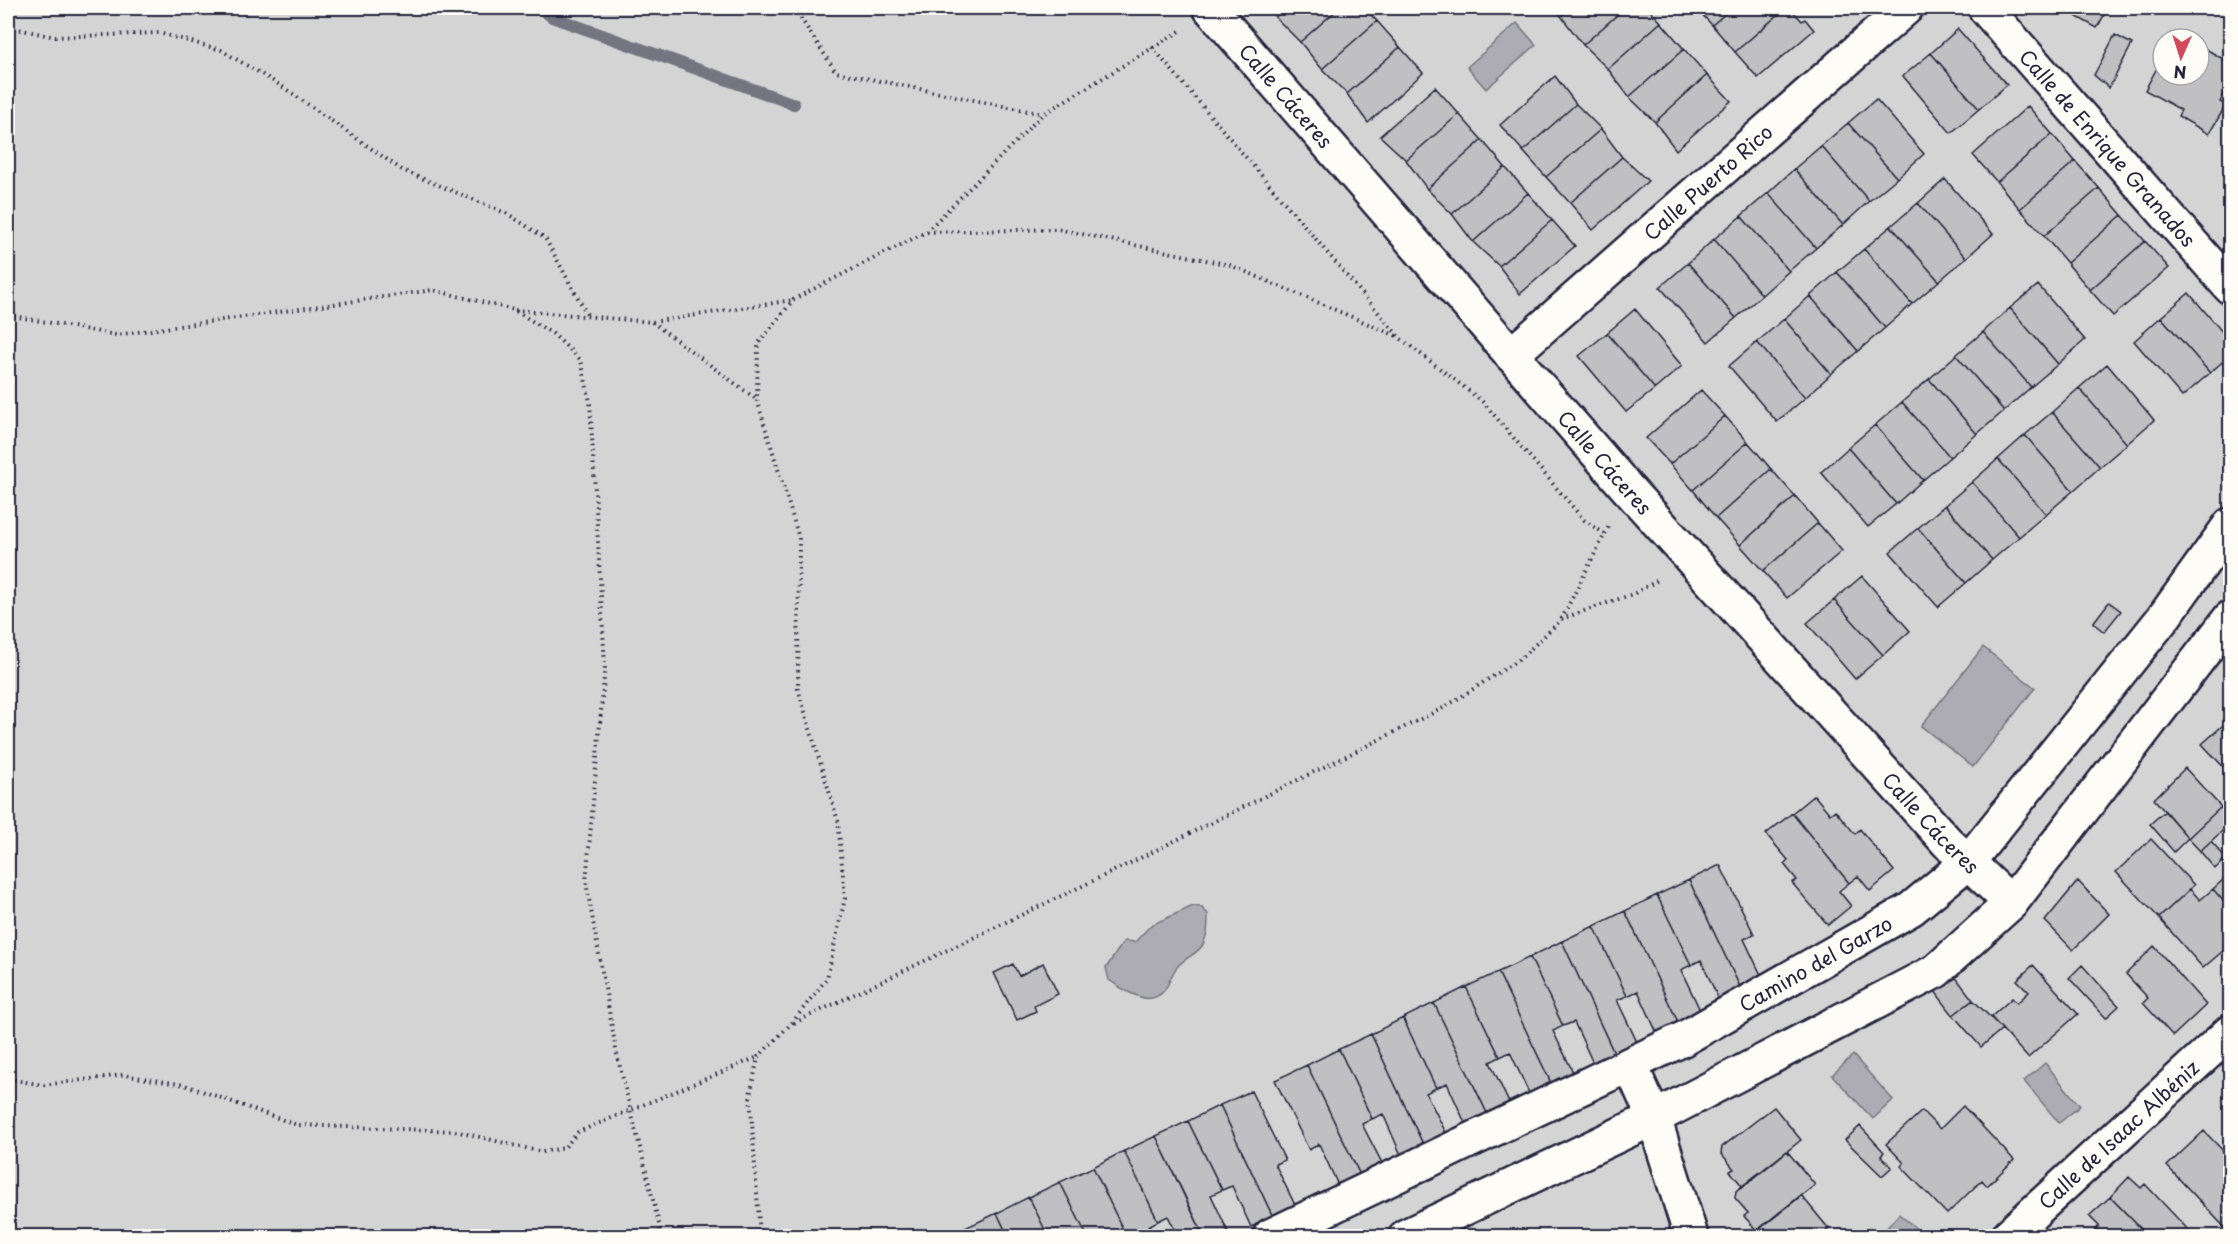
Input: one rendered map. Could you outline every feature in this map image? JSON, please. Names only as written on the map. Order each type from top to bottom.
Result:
[{"type":"street","name":"Calle Puerto Rico","points":[[1511,355],[1906,8]]},
{"type":"street","name":"Calle de Enrique Granados","points":[[1985,8],[2230,287]]},
{"type":"street","name":"Calle Cáceres","points":[[1212,10],[1628,489],[1939,833],[2011,903]]},
{"type":"street","name":"Camino del Garzo","points":[[1270,1236],[1683,1039],[1911,909],[1968,862],[2164,616],[2230,525]]},
{"type":"street","points":[[1406,1236],[1654,1118],[1936,971],[2011,903],[2230,618]]},
{"type":"street","name":"Calle de Isaac Albéniz","points":[[2008,1236],[2230,1032]]},
{"type":"street","points":[[1630,1064],[1654,1118],[1691,1236]]},
{"type":"path","points":[[794,8],[836,72],[1043,114]]},
{"type":"path","points":[[8,315],[116,334],[433,290],[514,310],[652,322],[794,299],[926,232],[1043,114],[1212,10]]},
{"type":"path","points":[[8,27],[55,37],[159,33],[221,50],[283,87],[402,170],[508,214],[545,238],[589,318]]},
{"type":"path","points":[[1152,47],[1400,338],[1482,401],[1584,520],[1605,534]]},
{"type":"path","points":[[926,232],[1058,229],[1230,265],[1400,338]]},
{"type":"path","points":[[8,1079],[44,1085],[123,1075],[185,1085],[297,1125],[455,1131],[542,1152],[564,1148],[578,1132],[758,1058],[792,1023],[827,978],[845,898],[838,821],[798,689],[799,538],[757,400],[758,344],[794,299]]},
{"type":"path","points":[[514,310],[553,334],[581,360],[590,402],[604,666],[586,882],[617,1055],[662,1236]]},
{"type":"path","points":[[652,322],[757,400]]},
{"type":"path","points":[[792,1023],[1118,869],[1445,707],[1520,659],[1561,620],[1628,489]]},
{"type":"path","points":[[1561,620],[1633,594],[1664,577],[1701,570]]},
{"type":"path","points":[[758,1058],[750,1095],[760,1236]]},
{"type":"shaded area","points":[[8,8],[2230,8],[2230,1236],[8,1236]]},
{"type":"shaded area","points":[[1517,23],[1536,45],[1486,89],[1467,67]]},
{"type":"shaded area","points":[[1983,647],[2035,688],[1973,767],[1921,726]]},
{"type":"shaded area","points":[[1193,906],[1201,907],[1208,914],[1205,938],[1202,946],[1177,967],[1162,993],[1152,998],[1142,997],[1124,990],[1109,980],[1106,968],[1124,941],[1135,942],[1151,925]]},
{"type":"shaded area","points":[[1853,1055],[1893,1100],[1873,1119],[1832,1075]]},
{"type":"shaded area","points":[[2045,1063],[2080,1106],[2059,1123],[2024,1081]]},
{"type":"shaded area","points":[[1899,1214],[1925,1236],[1894,1236],[1886,1229]]},
{"type":"building","points":[[1267,8],[1285,8],[1275,17]]},
{"type":"building","points":[[1285,8],[1339,8],[1300,42],[1275,17]]},
{"type":"building","points":[[1339,8],[1364,8],[1377,21],[1322,69],[1300,42]]},
{"type":"building","points":[[1554,8],[1571,8],[1561,16]]},
{"type":"building","points":[[1571,8],[1625,8],[1583,45],[1561,16]]},
{"type":"building","points":[[1625,8],[1648,8],[1661,22],[1608,69],[1583,45]]},
{"type":"building","points":[[1696,8],[1732,8],[1712,25]]},
{"type":"building","points":[[1732,8],[1786,8],[1735,52],[1712,25]]},
{"type":"building","points":[[1786,8],[1790,8],[1802,21],[1805,19],[1814,30],[1758,78],[1735,52]]},
{"type":"building","points":[[2061,8],[2108,8],[2097,28]]},
{"type":"building","points":[[1377,21],[1400,47],[1347,94],[1322,69]]},
{"type":"building","points":[[1661,22],[1684,49],[1629,97],[1608,69]]},
{"type":"building","points":[[1958,29],[2007,85],[1979,109],[1931,53]]},
{"type":"building","points":[[2115,35],[2132,44],[2109,88],[2094,75]]},
{"type":"building","points":[[1400,47],[1423,73],[1368,123],[1347,94]]},
{"type":"building","points":[[1684,49],[1707,75],[1655,122],[1629,97]]},
{"type":"building","points":[[2211,52],[2230,63],[2230,83],[2220,102],[2226,105],[2209,134],[2178,116],[2181,110],[2145,90],[2151,79],[2151,87],[2211,87]]},
{"type":"building","points":[[1931,53],[1979,109],[1951,133],[1903,76]]},
{"type":"building","points":[[1707,75],[1731,101],[1676,150],[1655,122]]},
{"type":"building","points":[[1555,76],[1576,104],[1523,151],[1500,125]]},
{"type":"building","points":[[1435,87],[1459,114],[1406,160],[1380,136]]},
{"type":"building","points":[[1876,99],[1924,154],[1897,178],[1848,123]]},
{"type":"building","points":[[1576,104],[1601,129],[1546,177],[1523,151]]},
{"type":"building","points":[[2028,106],[2052,134],[1997,182],[1973,155]]},
{"type":"building","points":[[1459,114],[1482,140],[1427,189],[1406,160]]},
{"type":"building","points":[[1848,123],[1897,178],[1869,201],[1821,146]]},
{"type":"building","points":[[1601,129],[1622,157],[1570,203],[1546,177]]},
{"type":"building","points":[[2052,134],[2075,161],[2020,209],[1997,182]]},
{"type":"building","points":[[1482,140],[1505,167],[1452,214],[1427,189]]},
{"type":"building","points":[[1821,146],[1869,201],[1843,225],[1794,169]]},
{"type":"building","points":[[1622,157],[1648,181],[1593,230],[1570,203]]},
{"type":"building","points":[[2075,161],[2099,188],[2044,236],[2020,209]]},
{"type":"building","points":[[1505,167],[1528,193],[1473,242],[1452,214]]},
{"type":"building","points":[[1794,169],[1843,225],[1816,248],[1768,193]]},
{"type":"building","points":[[1945,179],[1993,234],[1966,258],[1918,203]]},
{"type":"building","points":[[2099,188],[2122,215],[2067,263],[2044,236]]},
{"type":"building","points":[[1528,193],[1552,220],[1499,266],[1473,242]]},
{"type":"building","points":[[1768,193],[1816,248],[1789,271],[1741,216]]},
{"type":"building","points":[[1918,203],[1966,258],[1939,281],[1891,226]]},
{"type":"building","points":[[2122,215],[2145,241],[2090,290],[2067,263]]},
{"type":"building","points":[[1741,216],[1789,271],[1762,295],[1714,239]]},
{"type":"building","points":[[1552,220],[1575,246],[1520,294],[1499,266]]},
{"type":"building","points":[[1891,226],[1939,281],[1912,304],[1864,249]]},
{"type":"building","points":[[1714,239],[1762,295],[1736,318],[1688,263]]},
{"type":"building","points":[[2145,241],[2169,268],[2113,316],[2090,290]]},
{"type":"building","points":[[1864,249],[1912,304],[1885,328],[1837,272]]},
{"type":"building","points":[[1688,263],[1736,318],[1708,342],[1660,287]]},
{"type":"building","points":[[1837,272],[1885,328],[1858,351],[1810,296]]},
{"type":"building","points":[[2038,285],[2085,340],[2058,364],[2010,308]]},
{"type":"building","points":[[2189,293],[2230,341],[2230,355],[2210,373],[2161,317]]},
{"type":"building","points":[[1810,296],[1858,351],[1831,374],[1784,319]]},
{"type":"building","points":[[2010,308],[2058,364],[2031,387],[1983,332]]},
{"type":"building","points":[[1635,309],[1682,366],[1655,389],[1607,333]]},
{"type":"building","points":[[2161,317],[2210,373],[2182,397],[2134,341]]},
{"type":"building","points":[[1784,319],[1831,374],[1805,398],[1757,342]]},
{"type":"building","points":[[1983,332],[2031,387],[2004,411],[1956,355]]},
{"type":"building","points":[[1607,333],[1655,389],[1626,412],[1579,356]]},
{"type":"building","points":[[1757,342],[1805,398],[1777,422],[1729,366]]},
{"type":"building","points":[[1956,355],[2004,411],[1977,434],[1929,379]]},
{"type":"building","points":[[2107,364],[2154,420],[2127,444],[2079,388]]},
{"type":"building","points":[[1929,379],[1977,434],[1950,457],[1902,402]]},
{"type":"building","points":[[2079,388],[2127,444],[2100,467],[2052,412]]},
{"type":"building","points":[[1701,390],[1725,416],[1670,464],[1646,438]]},
{"type":"building","points":[[1902,402],[1950,457],[1923,480],[1875,425]]},
{"type":"building","points":[[2052,412],[2100,467],[2073,491],[2025,435]]},
{"type":"building","points":[[1725,416],[1748,442],[1693,490],[1670,464]]},
{"type":"building","points":[[1875,425],[1923,480],[1896,504],[1848,448]]},
{"type":"building","points":[[2025,435],[2073,491],[2046,514],[1998,459]]},
{"type":"building","points":[[1748,442],[1771,469],[1716,518],[1693,490]]},
{"type":"building","points":[[1848,448],[1896,504],[1868,527],[1821,472]]},
{"type":"building","points":[[1998,459],[2046,514],[2019,537],[1972,482]]},
{"type":"building","points":[[1771,469],[1795,496],[1740,545],[1716,518]]},
{"type":"building","points":[[1972,482],[2019,537],[1992,560],[1945,505]]},
{"type":"building","points":[[1795,496],[1818,523],[1763,571],[1740,545]]},
{"type":"building","points":[[1945,505],[1992,560],[1966,583],[1918,528]]},
{"type":"building","points":[[1818,523],[1842,551],[1787,598],[1763,571]]},
{"type":"building","points":[[1918,528],[1966,583],[1938,607],[1890,552]]},
{"type":"building","points":[[1862,576],[1910,631],[1883,655],[1834,600]]},
{"type":"building","points":[[1834,600],[1883,655],[1855,679],[1807,623]]},
{"type":"building","points":[[2109,602],[2121,611],[2104,632],[2093,623]]},
{"type":"building","points":[[2230,719],[2230,774],[2202,744]]},
{"type":"building","points":[[2185,768],[2221,807],[2188,838],[2154,799]]},
{"type":"building","points":[[1814,795],[1830,814],[1835,810],[1855,834],[1860,829],[1894,871],[1870,891],[1858,876],[1849,883],[1792,813]]},
{"type":"building","points":[[2230,804],[2230,824],[2200,851],[2188,838],[2221,807],[2224,811]]},
{"type":"building","points":[[2165,811],[2188,838],[2174,852],[2150,824]]},
{"type":"building","points":[[1792,813],[1849,883],[1839,891],[1851,906],[1828,925],[1792,883],[1797,880],[1784,864],[1788,860],[1766,834]]},
{"type":"building","points":[[2151,839],[2194,885],[2159,918],[2116,872]]},
{"type":"building","points":[[2211,841],[2226,858],[2215,869],[2200,851]]},
{"type":"building","points":[[1720,865],[1754,934],[1744,939],[1762,977],[1741,989],[1689,880]]},
{"type":"building","points":[[2224,879],[2230,886],[2230,909],[2213,889]]},
{"type":"building","points":[[1689,880],[1741,989],[1719,1000],[1701,960],[1691,965],[1657,895]]},
{"type":"building","points":[[2078,881],[2109,914],[2073,950],[2045,921]]},
{"type":"building","points":[[2190,889],[2200,900],[2213,889],[2230,909],[2230,945],[2203,968],[2159,918]]},
{"type":"building","points":[[1657,895],[1691,965],[1681,970],[1700,1010],[1678,1022],[1625,911]]},
{"type":"building","points":[[1625,911],[1678,1022],[1657,1033],[1638,991],[1627,996],[1594,926]]},
{"type":"building","points":[[1594,926],[1627,996],[1617,1000],[1637,1042],[1614,1053],[1562,941]]},
{"type":"building","points":[[1562,941],[1614,1053],[1593,1063],[1574,1022],[1563,1026],[1530,957]]},
{"type":"building","points":[[2154,946],[2206,1005],[2173,1036],[2143,1003],[2148,998],[2126,974]]},
{"type":"building","points":[[1530,957],[1563,1026],[1553,1031],[1573,1072],[1551,1083],[1498,972]]},
{"type":"building","points":[[1043,963],[1058,994],[1034,1006],[1036,1011],[1017,1020],[994,973],[1013,964],[1019,976]]},
{"type":"building","points":[[2033,965],[2078,1014],[2028,1058],[1991,1017],[2012,998],[2017,1003],[2029,992],[2017,980]]},
{"type":"building","points":[[2082,965],[2119,1006],[2106,1018],[2069,978]]},
{"type":"building","points":[[1498,972],[1551,1083],[1529,1093],[1510,1052],[1500,1057],[1466,987]]},
{"type":"building","points":[[1954,975],[1973,1000],[1953,1015],[1934,990]]},
{"type":"building","points":[[1466,987],[1500,1057],[1490,1062],[1509,1103],[1487,1113],[1434,1003]]},
{"type":"building","points":[[1973,1000],[2002,1029],[1981,1047],[1953,1015]]},
{"type":"building","points":[[1434,1003],[1487,1113],[1465,1123],[1447,1083],[1436,1088],[1403,1018]]},
{"type":"building","points":[[1403,1018],[1436,1088],[1426,1093],[1446,1133],[1423,1144],[1371,1034]]},
{"type":"building","points":[[1371,1034],[1423,1144],[1401,1155],[1383,1114],[1372,1119],[1339,1049]]},
{"type":"building","points":[[1339,1049],[1372,1119],[1362,1124],[1382,1163],[1360,1175],[1307,1065]]},
{"type":"building","points":[[1307,1065],[1360,1175],[1338,1185],[1319,1144],[1309,1150],[1275,1080]]},
{"type":"building","points":[[1251,1091],[1285,1160],[1275,1164],[1295,1205],[1273,1217],[1220,1105]]},
{"type":"building","points":[[1220,1105],[1273,1217],[1251,1227],[1232,1186],[1222,1190],[1188,1121]]},
{"type":"building","points":[[1963,1106],[2014,1160],[1987,1186],[1982,1180],[1947,1214],[1901,1166],[1904,1163],[1886,1144],[1922,1111],[1940,1129]]},
{"type":"building","points":[[1774,1107],[1801,1140],[1743,1187],[1730,1171],[1734,1169],[1721,1153],[1722,1147]]},
{"type":"building","points":[[1188,1121],[1222,1190],[1211,1195],[1230,1236],[1204,1236],[1156,1136]]},
{"type":"building","points":[[1860,1126],[1884,1152],[1881,1156],[1892,1167],[1882,1176],[1845,1140]]},
{"type":"building","points":[[2204,1131],[2230,1158],[2230,1233],[2167,1166]]},
{"type":"building","points":[[1156,1136],[1204,1236],[1178,1236],[1168,1216],[1158,1221],[1124,1151]]},
{"type":"building","points":[[1124,1151],[1158,1221],[1148,1226],[1153,1236],[1126,1236],[1093,1167]]},
{"type":"building","points":[[1787,1151],[1815,1185],[1757,1231],[1744,1216],[1748,1213],[1735,1198],[1736,1191]]},
{"type":"building","points":[[1093,1167],[1126,1236],[1087,1236],[1060,1182]]},
{"type":"building","points":[[2129,1177],[2141,1188],[2145,1184],[2194,1236],[2148,1236],[2110,1197]]},
{"type":"building","points":[[1060,1182],[1087,1236],[1048,1236],[1029,1197]]},
{"type":"building","points":[[1801,1195],[1829,1229],[1820,1236],[1750,1236]]},
{"type":"building","points":[[1029,1197],[1048,1236],[1008,1236],[997,1213]]},
{"type":"building","points":[[2110,1197],[2148,1236],[2099,1236],[2094,1231],[2099,1226],[2089,1216]]},
{"type":"building","points":[[997,1213],[1008,1236],[969,1236],[965,1228]]},
{"type":"building","points":[[965,1228],[969,1236],[947,1236]]},
{"type":"waterway","points":[[540,8],[552,17],[794,104]]}]
